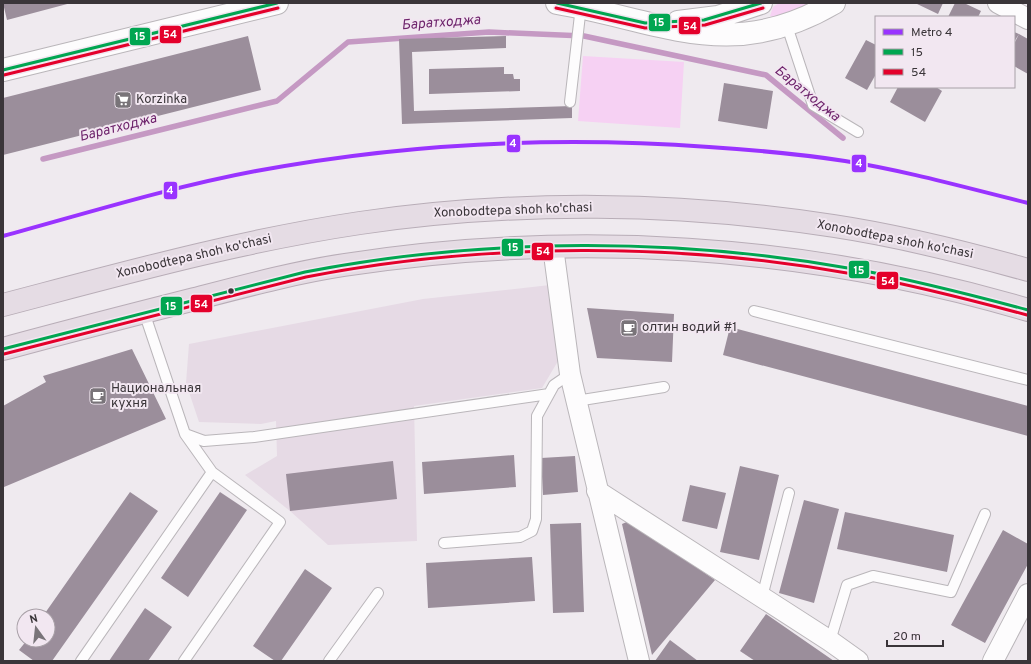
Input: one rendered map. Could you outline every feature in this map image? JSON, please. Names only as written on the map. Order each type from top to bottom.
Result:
[{"type":"highway","name":"Xonobodtepa shoh ko'chasi","points":[[3,305],[248,243],[361,223],[485,210],[630,208],[793,220],[875,233],[1028,270]]},
{"type":"highway","points":[[3,349],[230,290],[343,266],[448,252],[553,247],[629,246],[781,257],[893,276],[966,292],[1028,310]]},
{"type":"street","points":[[3,70],[277,3]]},
{"type":"street","points":[[557,3],[582,5],[645,23],[693,33],[717,35],[740,35],[787,26],[816,14],[834,3]]},
{"type":"street","points":[[645,23],[704,20],[732,13],[760,3]]},
{"type":"street","points":[[998,3],[1028,19]]},
{"type":"street","points":[[553,247],[570,374],[639,661]]},
{"type":"street","points":[[597,491],[830,641],[858,661]]},
{"type":"street","points":[[993,661],[1028,594]]},
{"type":"lane","points":[[570,102],[582,5]]},
{"type":"lane","points":[[787,26],[813,105],[858,132]]},
{"type":"lane","points":[[754,311],[1028,380]]},
{"type":"lane","points":[[144,312],[185,434],[212,472],[280,522],[184,661]]},
{"type":"lane","points":[[444,543],[520,537],[532,531],[536,519],[537,416],[554,385],[570,374]]},
{"type":"lane","points":[[576,402],[664,387]]},
{"type":"lane","points":[[185,434],[204,441],[254,437],[549,394]]},
{"type":"lane","points":[[81,661],[212,472]]},
{"type":"lane","points":[[762,597],[789,493]]},
{"type":"lane","points":[[830,641],[847,585],[873,576],[951,592],[985,514]]},
{"type":"lane","points":[[330,661],[378,593]]},
{"type":"shaded area","points":[[779,3],[817,3],[778,19],[770,16],[773,7]]},
{"type":"shaded area","points":[[583,56],[684,62],[680,128],[578,121]]},
{"type":"shaded area","points":[[550,285],[555,315],[558,361],[542,388],[414,406],[417,541],[328,545],[290,511],[245,475],[277,456],[276,421],[261,424],[199,422],[186,383],[189,344],[423,299]]},
{"type":"building","points":[[3,3],[71,3],[7,20]]},
{"type":"building","points":[[915,3],[943,3],[938,14]]},
{"type":"building","points":[[955,3],[964,3],[981,11],[978,16],[948,16]]},
{"type":"building","points":[[1015,32],[1019,34],[1015,40]]},
{"type":"building","points":[[1019,34],[1028,39],[1028,74],[1015,67],[1015,42]]},
{"type":"building","points":[[248,36],[261,90],[3,155],[3,98]]},
{"type":"building","points":[[506,36],[506,48],[412,52],[414,111],[572,106],[572,118],[402,124],[399,39]]},
{"type":"building","points":[[866,40],[875,44],[875,76],[867,90],[845,78]]},
{"type":"building","points":[[504,67],[504,74],[513,74],[514,79],[520,79],[520,91],[429,94],[429,69]]},
{"type":"building","points":[[724,83],[773,91],[767,129],[718,121]]},
{"type":"building","points":[[897,88],[938,88],[942,91],[925,122],[890,102]]},
{"type":"building","points":[[587,308],[674,314],[672,362],[597,358]]},
{"type":"building","points":[[730,327],[1028,406],[1028,436],[723,355]]},
{"type":"building","points":[[132,349],[166,419],[4,487],[3,406],[46,382],[43,376]]},
{"type":"building","points":[[514,455],[516,487],[424,494],[422,462]]},
{"type":"building","points":[[575,456],[578,492],[543,495],[541,458]]},
{"type":"building","points":[[393,461],[397,499],[290,511],[286,474]]},
{"type":"building","points":[[740,466],[779,475],[759,560],[720,552]]},
{"type":"building","points":[[690,485],[726,493],[717,529],[682,521]]},
{"type":"building","points":[[130,492],[158,511],[52,661],[34,661],[19,650],[21,648],[56,648],[56,608],[49,608]]},
{"type":"building","points":[[220,492],[247,510],[188,597],[161,578]]},
{"type":"building","points":[[804,500],[839,509],[814,603],[779,593]]},
{"type":"building","points":[[845,512],[954,535],[947,572],[837,549]]},
{"type":"building","points":[[629,521],[715,580],[652,655],[622,524]]},
{"type":"building","points":[[581,523],[584,612],[553,613],[550,524]]},
{"type":"building","points":[[1003,530],[1028,544],[1028,564],[985,643],[951,625]]},
{"type":"building","points":[[532,557],[535,601],[428,608],[426,563]]},
{"type":"building","points":[[305,569],[332,588],[281,661],[275,661],[253,646]]},
{"type":"building","points":[[145,608],[172,627],[148,661],[109,661]]},
{"type":"building","points":[[766,614],[834,661],[755,661],[740,651]]},
{"type":"building","points":[[670,640],[698,661],[655,661]]},
{"type":"waterway","name":"Баратходжа","points":[[43,159],[277,101],[348,42],[489,32],[584,36],[766,75],[843,138]]},
{"type":"metro line","name":"4","points":[[3,236],[224,177],[312,161],[425,148],[539,142],[652,144],[743,149],[811,156],[891,170],[1028,203]]},
{"type":"transit line","name":"15","points":[[3,70],[277,3]]},
{"type":"transit line","name":"15","points":[[557,3],[645,23],[704,20],[761,3]]},
{"type":"transit line","name":"54","points":[[4,75],[278,8]]},
{"type":"transit line","name":"54","points":[[556,8],[645,28],[705,25],[763,8]]},
{"type":"transit line","name":"15","points":[[3,349],[305,272],[443,252],[512,247],[653,247],[722,251],[792,259],[860,270],[902,279],[1028,310]]},
{"type":"transit line","name":"54","points":[[4,354],[306,277],[443,257],[512,252],[582,250],[653,252],[722,256],[791,264],[859,275],[901,284],[1027,315]]},
{"type":"place","name":"Korzinka","points":[[123,100]]},
{"type":"place","name":"олтин водий #1","points":[[629,328]]},
{"type":"place","name":"Национальная кухня","points":[[98,396]]}]
